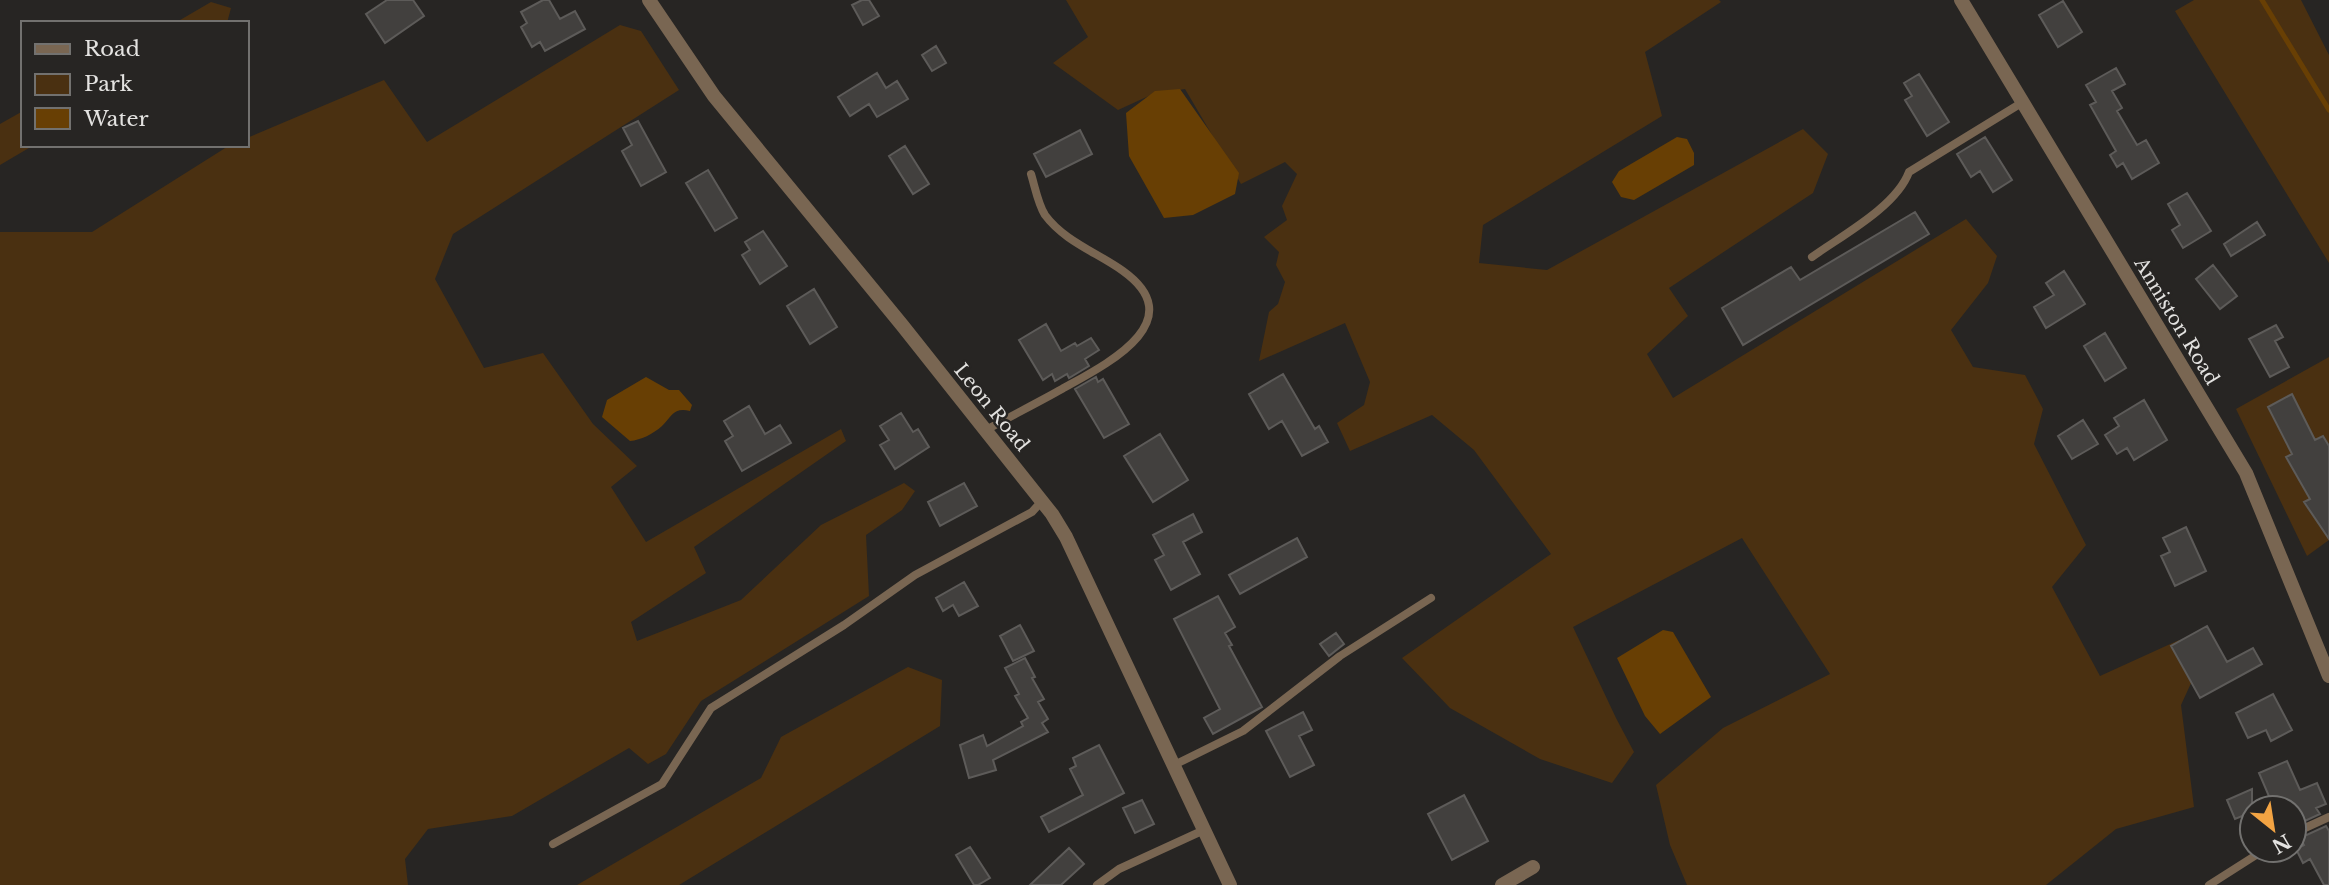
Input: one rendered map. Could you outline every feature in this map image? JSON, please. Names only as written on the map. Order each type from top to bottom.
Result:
[{"type":"street","name":"Leon Road","points":[[649,0],[714,96],[986,430],[1042,501],[1066,537],[1230,885]]},
{"type":"street","name":"Anniston Road","points":[[1961,0],[2246,473],[2329,676]]},
{"type":"street","points":[[1502,885],[1533,867]]},
{"type":"lane","points":[[1812,257],[1881,208],[1905,182],[1909,172],[2023,102]]},
{"type":"lane","points":[[986,430],[1113,361],[1145,328],[1149,313],[1147,298],[1140,285],[1073,240],[1044,213],[1031,174]]},
{"type":"lane","points":[[553,844],[662,783],[711,708],[844,625],[915,575],[1032,512],[1042,501]]},
{"type":"lane","points":[[1174,765],[1243,730],[1340,656],[1431,598]]},
{"type":"lane","points":[[2308,827],[2329,817]]},
{"type":"lane","points":[[1097,885],[1119,869],[1204,830]]},
{"type":"lane","points":[[2209,885],[2242,864]]},
{"type":"green space","points":[[1066,0],[1719,0],[1721,2],[1645,52],[1662,116],[1483,225],[1479,263],[1547,270],[1803,129],[1828,154],[1813,193],[1669,288],[1688,316],[1647,354],[1673,398],[1966,219],[1997,256],[1988,283],[1951,330],[1973,367],[2025,375],[2043,409],[2034,444],[2086,545],[2052,587],[2100,676],[2179,640],[2192,681],[2181,705],[2194,807],[2116,829],[2046,885],[1687,885],[1670,845],[1656,785],[1723,728],[1830,674],[1742,538],[1573,627],[1634,752],[1612,783],[1540,759],[1450,708],[1402,658],[1551,554],[1474,450],[1432,415],[1350,451],[1337,423],[1364,405],[1370,382],[1345,323],[1259,361],[1269,312],[1278,304],[1285,282],[1276,265],[1279,252],[1264,237],[1287,220],[1282,206],[1297,174],[1285,162],[1241,184],[1185,89],[1153,94],[1118,110],[1053,63],[1088,37]]},
{"type":"green space","points":[[2194,0],[2301,0],[2329,55],[2329,263],[2175,11]]},
{"type":"green space","points":[[211,2],[231,8],[228,21],[178,21]]},
{"type":"green space","points":[[620,25],[641,31],[679,90],[453,234],[435,279],[484,368],[543,353],[593,424],[637,466],[611,487],[646,542],[841,429],[846,441],[694,547],[706,573],[631,622],[637,641],[741,600],[821,525],[904,483],[915,491],[902,510],[866,535],[869,596],[701,701],[666,754],[648,764],[629,748],[512,816],[428,829],[405,859],[408,885],[0,885],[0,232],[92,232],[227,147],[248,147],[248,138],[384,80],[427,142]]},
{"type":"green space","points":[[21,112],[21,147],[31,147],[0,165],[0,124]]},
{"type":"green space","points":[[2329,357],[2329,540],[2307,556],[2236,409]]},
{"type":"green space","points":[[908,667],[942,680],[940,726],[679,885],[577,885],[761,778],[781,737]]},
{"type":"water","points":[[1180,89],[1239,173],[1235,194],[1193,215],[1164,218],[1129,156],[1126,113],[1155,91]]},
{"type":"water","points":[[1677,137],[1687,139],[1694,153],[1694,165],[1634,200],[1621,197],[1612,182],[1619,171]]},
{"type":"water","points":[[646,377],[669,390],[679,390],[692,405],[690,411],[680,410],[674,413],[651,434],[630,441],[602,417],[607,400]]},
{"type":"water","points":[[1663,630],[1673,632],[1711,697],[1660,734],[1645,716],[1617,658]]},
{"type":"building","points":[[387,0],[413,0],[424,16],[385,43],[366,14]]},
{"type":"building","points":[[543,0],[549,0],[560,19],[575,11],[585,29],[545,51],[540,42],[532,47],[521,27],[527,23],[521,12]]},
{"type":"building","points":[[869,0],[879,16],[863,25],[852,5]]},
{"type":"building","points":[[2063,1],[2082,32],[2058,47],[2039,15]]},
{"type":"building","points":[[936,46],[946,63],[932,71],[922,55]]},
{"type":"building","points":[[2116,68],[2125,84],[2112,91],[2122,108],[2117,111],[2137,145],[2146,140],[2159,163],[2132,179],[2123,163],[2117,167],[2110,155],[2116,151],[2090,105],[2096,102],[2086,85]]},
{"type":"building","points":[[877,73],[886,88],[897,81],[908,99],[877,117],[869,104],[850,116],[838,97]]},
{"type":"building","points":[[1919,74],[1949,122],[1927,136],[1905,100],[1912,96],[1904,83]]},
{"type":"building","points":[[638,121],[666,172],[641,186],[622,151],[632,145],[623,128]]},
{"type":"building","points":[[1080,130],[1092,154],[1046,177],[1034,154]]},
{"type":"building","points":[[1985,137],[2012,180],[1993,192],[1980,171],[1971,177],[1957,154]]},
{"type":"building","points":[[905,146],[929,184],[913,194],[889,156]]},
{"type":"building","points":[[708,170],[737,218],[715,231],[686,183]]},
{"type":"building","points":[[2187,193],[2211,231],[2183,248],[2172,230],[2180,225],[2168,204]]},
{"type":"building","points":[[1915,212],[1929,234],[1743,345],[1722,308],[1791,267],[1800,280]]},
{"type":"building","points":[[2257,222],[2265,235],[2231,256],[2224,244]]},
{"type":"building","points":[[763,231],[787,266],[760,284],[742,255],[750,250],[745,242]]},
{"type":"building","points":[[2213,265],[2237,296],[2220,309],[2196,279]]},
{"type":"building","points":[[2064,271],[2085,304],[2046,328],[2034,307],[2054,295],[2046,283]]},
{"type":"building","points":[[814,289],[837,327],[810,344],[787,306]]},
{"type":"building","points":[[1046,324],[1061,351],[1091,338],[1099,350],[1085,359],[1089,366],[1069,378],[1067,374],[1055,381],[1052,374],[1043,380],[1019,340]]},
{"type":"building","points":[[2276,325],[2283,337],[2275,341],[2289,367],[2270,377],[2249,339]]},
{"type":"building","points":[[2105,333],[2126,368],[2105,381],[2084,346]]},
{"type":"building","points":[[1283,374],[1315,429],[1319,426],[1328,442],[1302,456],[1282,421],[1269,429],[1249,394]]},
{"type":"building","points":[[1096,377],[1098,382],[1103,379],[1129,424],[1104,438],[1075,389]]},
{"type":"building","points":[[2292,394],[2315,440],[2323,436],[2329,446],[2329,539],[2304,502],[2310,499],[2286,457],[2292,454],[2268,407]]},
{"type":"building","points":[[2144,400],[2167,440],[2134,460],[2127,448],[2117,454],[2105,435],[2119,426],[2114,418]]},
{"type":"building","points":[[749,406],[765,434],[780,425],[791,443],[742,471],[725,441],[733,436],[724,421]]},
{"type":"building","points":[[901,413],[913,432],[918,429],[929,447],[895,469],[880,445],[889,440],[880,426]]},
{"type":"building","points":[[2083,420],[2098,444],[2072,459],[2058,436]]},
{"type":"building","points":[[1160,434],[1188,480],[1153,502],[1124,456]]},
{"type":"building","points":[[964,483],[977,506],[940,526],[928,502]]},
{"type":"building","points":[[1193,514],[1202,532],[1183,542],[1200,574],[1171,590],[1155,560],[1164,555],[1153,535]]},
{"type":"building","points":[[2186,527],[2206,571],[2175,586],[2161,556],[2170,552],[2163,538]]},
{"type":"building","points":[[1297,538],[1307,557],[1240,594],[1229,575]]},
{"type":"building","points":[[964,582],[978,606],[959,616],[953,605],[943,611],[936,598]]},
{"type":"building","points":[[1218,596],[1235,627],[1225,633],[1232,645],[1229,646],[1262,707],[1213,734],[1204,718],[1220,709],[1174,619]]},
{"type":"building","points":[[1020,625],[1034,651],[1013,661],[1000,636]]},
{"type":"building","points":[[2207,626],[2227,662],[2253,648],[2262,664],[2200,698],[2171,646]]},
{"type":"building","points":[[1336,633],[1344,644],[1329,656],[1320,644]]},
{"type":"building","points":[[1025,658],[1044,699],[1038,702],[1048,719],[1042,723],[1048,732],[993,760],[996,770],[969,778],[960,745],[983,735],[987,746],[1023,726],[1021,722],[1028,718],[1015,696],[1019,694],[1005,668]]},
{"type":"building","points":[[2273,694],[2292,730],[2271,741],[2266,730],[2248,738],[2236,713]]},
{"type":"building","points":[[1303,712],[1312,730],[1299,736],[1314,765],[1290,777],[1266,731]]},
{"type":"building","points":[[1099,745],[1124,793],[1049,832],[1041,817],[1083,795],[1070,769],[1076,766],[1073,758]]},
{"type":"building","points":[[2287,761],[2300,790],[2317,783],[2326,804],[2316,808],[2320,814],[2308,820],[2308,794],[2268,794],[2259,773]]},
{"type":"building","points":[[1464,795],[1488,841],[1452,860],[1428,814]]},
{"type":"building","points":[[2238,795],[2238,818],[2235,819],[2227,800]]},
{"type":"building","points":[[1142,800],[1154,824],[1135,833],[1123,808]]},
{"type":"building","points":[[2326,826],[2329,831],[2329,885],[2324,885],[2310,859],[2308,860],[2308,834]]},
{"type":"building","points":[[970,847],[990,878],[978,885],[974,885],[956,855]]},
{"type":"building","points":[[1069,848],[1084,864],[1061,885],[1030,885]]},
{"type":"waterway","points":[[2262,0],[2329,110]]}]
